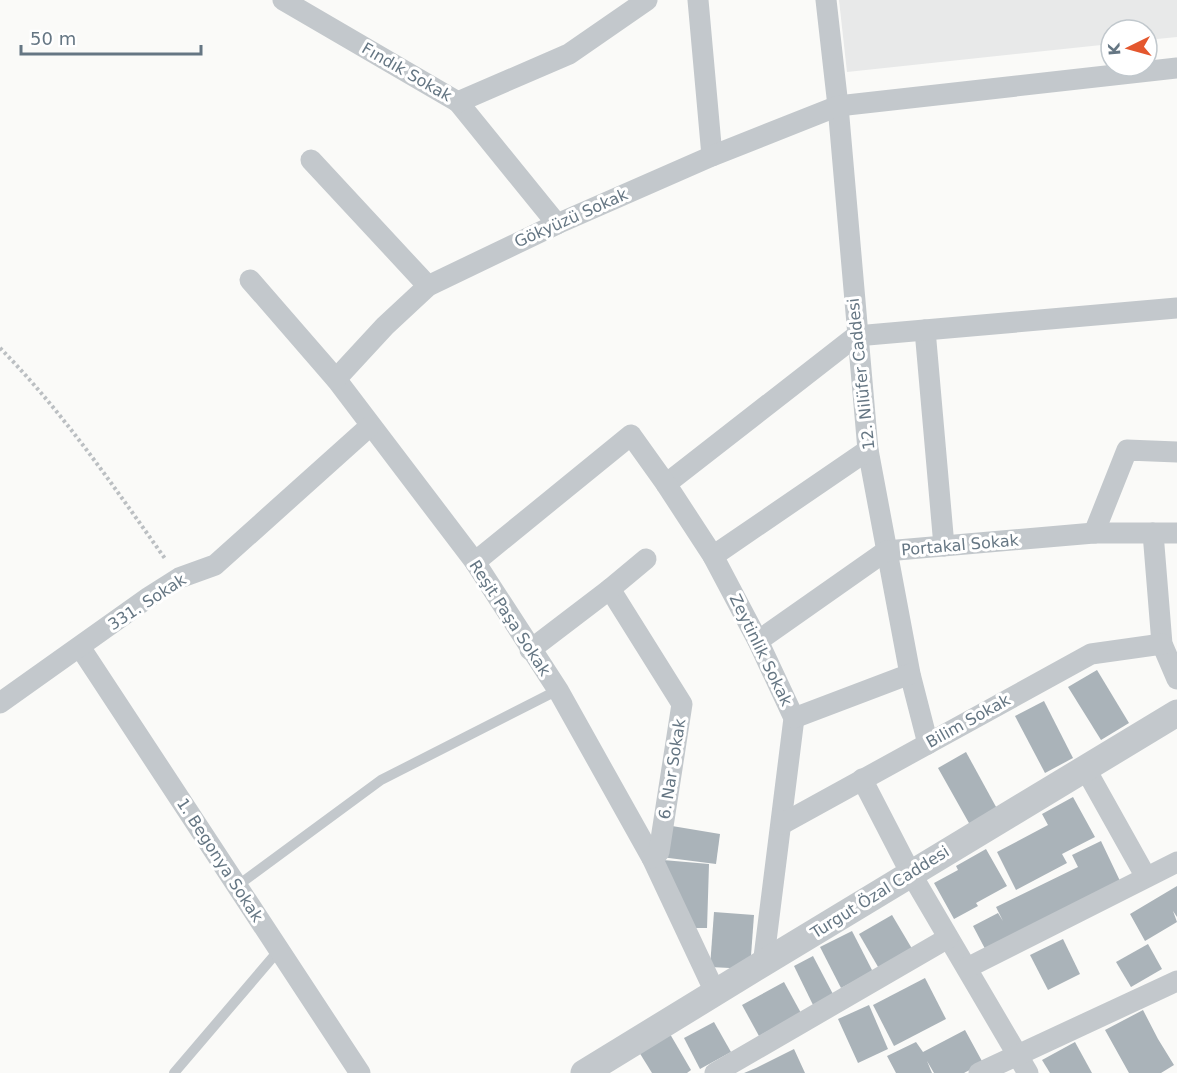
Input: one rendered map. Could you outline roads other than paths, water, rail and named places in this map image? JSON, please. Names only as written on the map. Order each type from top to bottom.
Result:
[{"type":"street","name":"Fındık Sokak","points":[[283,0],[458,102],[557,224]]},
{"type":"street","points":[[458,102],[569,54],[647,0]]},
{"type":"street","points":[[698,0],[712,156]]},
{"type":"street","name":"12. Nilüfer Caddesi","points":[[825,0],[837,106],[868,450],[910,674],[928,744]]},
{"type":"street","name":"Gökyüzü Sokak","points":[[336,379],[385,326],[428,286],[557,224],[712,156],[837,106],[1177,68]]},
{"type":"street","points":[[311,160],[428,286]]},
{"type":"street","name":"Reşit Paşa Sokak","points":[[250,280],[336,379],[475,562],[558,690],[652,858],[716,992]]},
{"type":"street","points":[[666,484],[856,336],[1177,308]]},
{"type":"street","points":[[925,330],[944,546]]},
{"type":"street","name":"331. Sokak","points":[[0,703],[149,597],[179,578],[216,565],[370,426]]},
{"type":"street","name":"Zeytinlik Sokak","points":[[475,562],[631,435],[713,556],[758,641],[794,718],[763,965]]},
{"type":"street","points":[[713,556],[868,450]]},
{"type":"street","points":[[1094,533],[1127,450],[1177,452]]},
{"type":"street","name":"Portakal Sokak","points":[[758,641],[886,551],[1094,533],[1177,533]]},
{"type":"street","points":[[1154,533],[1162,644],[1177,679]]},
{"type":"street","points":[[530,650],[646,559]]},
{"type":"street","name":"6. Nar Sokak","points":[[610,589],[682,704],[659,852],[652,858]]},
{"type":"street","name":"Bilim Sokak","points":[[782,824],[1091,654],[1162,644]]},
{"type":"street","name":"1. Begonya Sokak","points":[[80,647],[360,1073]]},
{"type":"street","points":[[794,718],[910,674]]},
{"type":"street","name":"Turgut Özal Caddesi","points":[[584,1073],[763,965],[910,872],[1177,713]]},
{"type":"street","points":[[1085,768],[1146,877]]},
{"type":"street","points":[[862,779],[910,872],[1028,1073]]},
{"type":"street","points":[[967,968],[1177,862]]},
{"type":"street","points":[[715,1073],[948,938]]},
{"type":"street","points":[[979,1073],[1177,981]]},
{"type":"lane","points":[[237,886],[381,780],[558,690]]},
{"type":"lane","points":[[174,1073],[279,950]]}]
